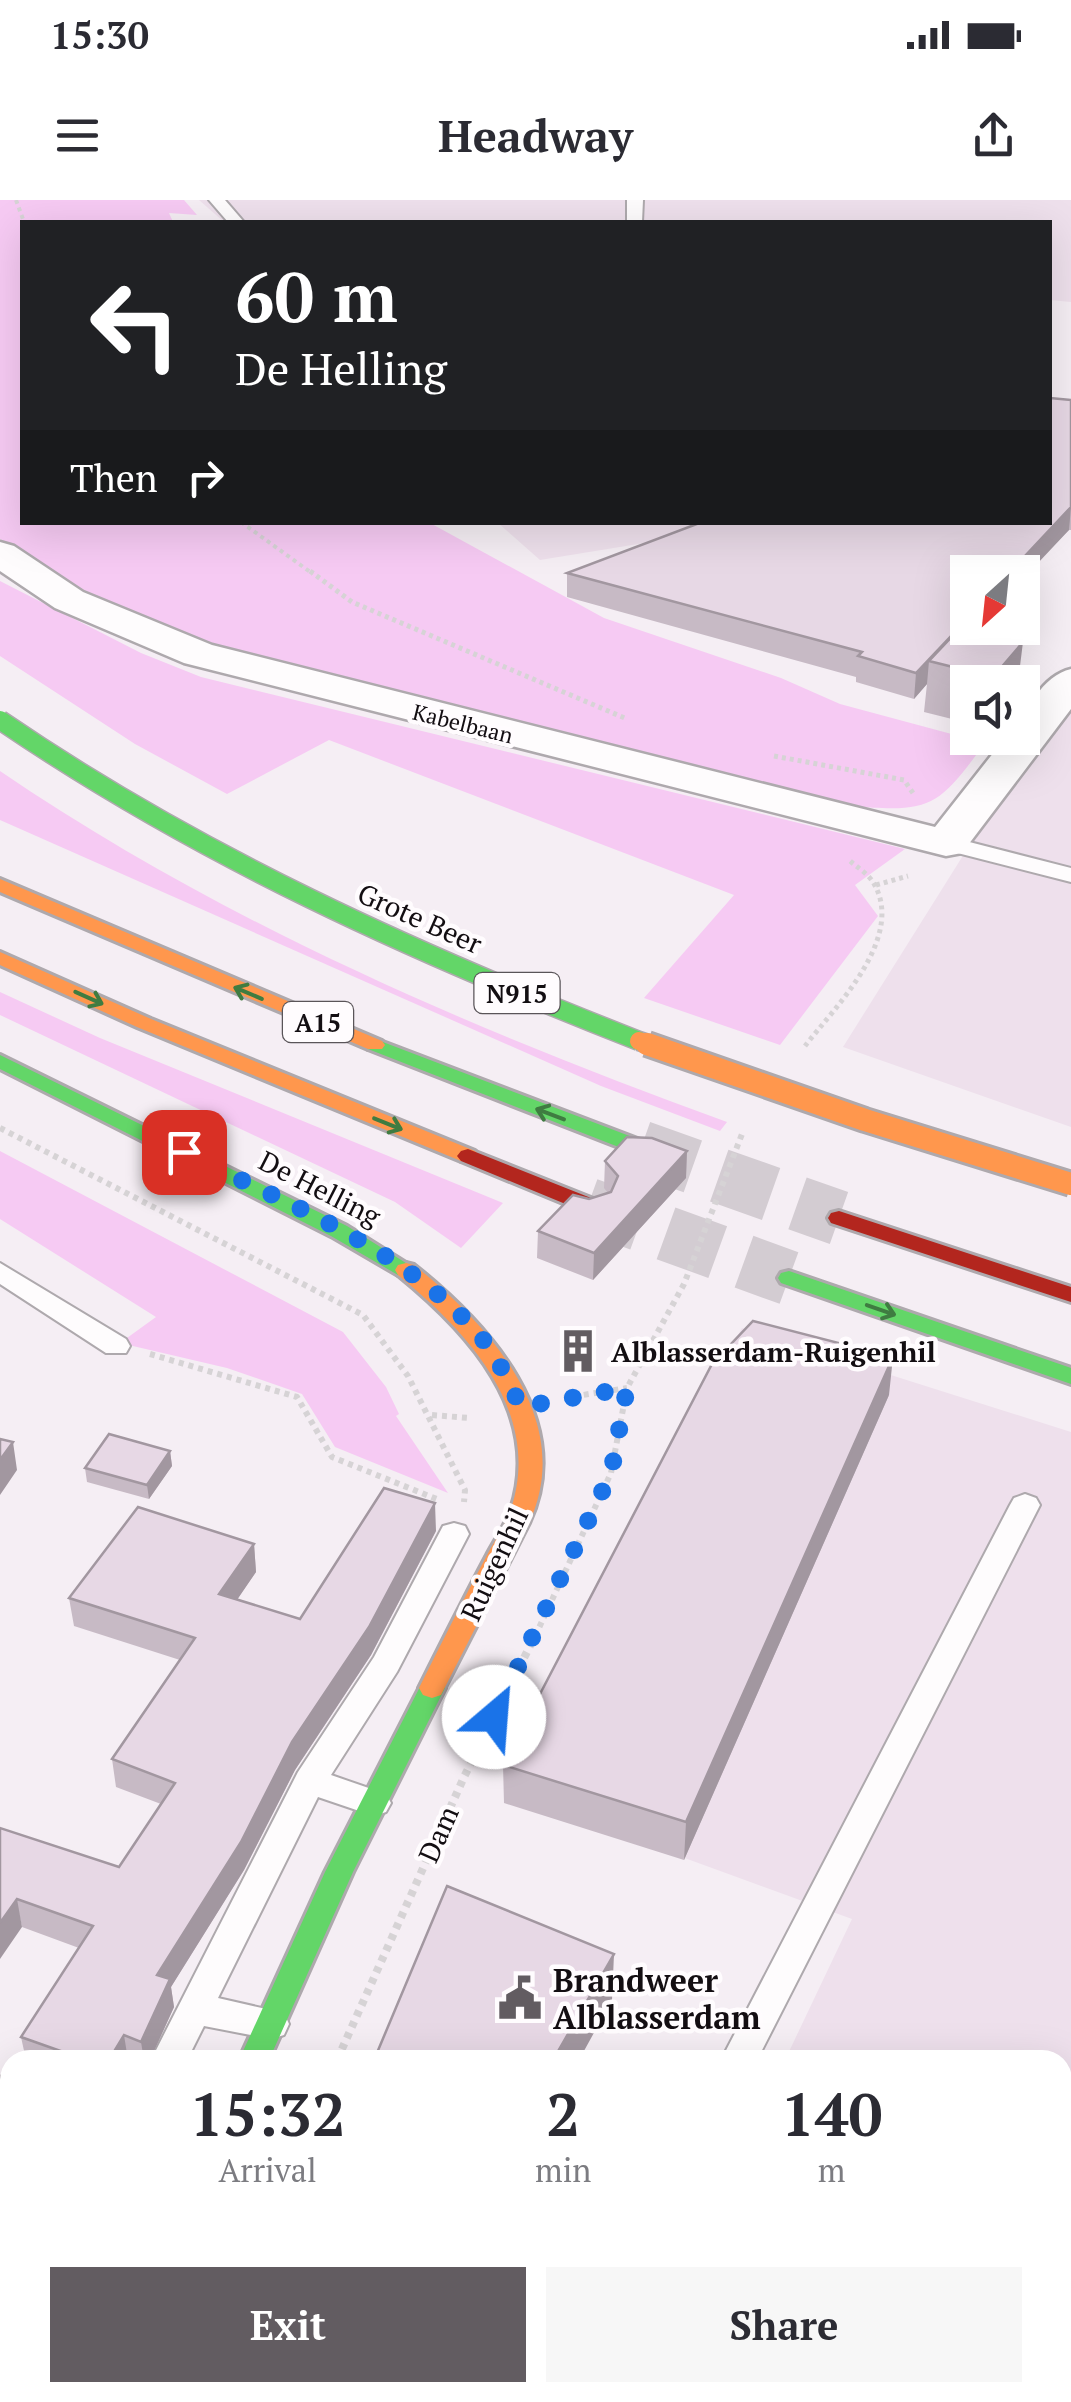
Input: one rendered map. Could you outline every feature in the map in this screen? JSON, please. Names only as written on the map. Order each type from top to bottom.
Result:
[{"type":"main road","name":"Grote Beer","points":[[0,720],[100,786],[203,846],[448,964],[718,1072],[883,1128],[1071,1184]]},
{"type":"main road","name":"A15","points":[[0,885],[414,1062],[641,1148]]},
{"type":"main road","name":"A15","points":[[0,958],[144,1023],[588,1205]]},
{"type":"main road","name":"De Helling","points":[[0,1061],[378,1250],[435,1294],[488,1346],[521,1407]]},
{"type":"main road","points":[[839,1218],[1071,1295]]},
{"type":"main road","points":[[789,1278],[1071,1376]]},
{"type":"main road","name":"Ruigenhil","points":[[271,2024],[339,1872],[525,1504],[530,1436],[521,1407]]},
{"type":"main road","points":[[259,2050],[271,2024]]},
{"type":"street","name":"Kabelbaan","points":[[0,554],[68,600],[198,654],[946,843]]},
{"type":"street","points":[[946,843],[1071,681]]},
{"type":"lane","points":[[217,200],[234,220]]},
{"type":"lane","points":[[946,843],[1071,874]]},
{"type":"lane","points":[[0,1272],[116,1346]]},
{"type":"lane","points":[[744,2050],[1025,1505]]},
{"type":"lane","points":[[173,2050],[310,1781],[386,1664],[458,1517]]},
{"type":"lane","points":[[386,1664],[438,1682]]},
{"type":"lane","points":[[310,1781],[374,1803]]},
{"type":"lane","points":[[196,2009],[271,2024]]},
{"type":"path","points":[[245,525],[352,602],[631,721]]},
{"type":"path","points":[[758,752],[904,780],[946,843]]},
{"type":"path","points":[[805,1045],[879,938],[885,912],[876,885]]},
{"type":"path","points":[[0,1128],[364,1315],[390,1344],[430,1415],[464,1490],[458,1517],[332,1458],[297,1397],[225,1373],[116,1346]]},
{"type":"path","points":[[521,1407],[627,1388],[684,1284],[740,1136]]},
{"type":"path","name":"Dam","points":[[342,2050],[464,1778],[556,1596],[611,1473],[627,1388]]},
{"type":"shaded area","points":[[0,200],[184,200],[197,215],[169,213],[172,220],[20,220],[20,525],[434,525],[604,618],[781,678],[840,704],[950,734],[950,755],[976,755],[956,781],[931,801],[899,808],[851,806],[231,653],[139,617],[57,575],[0,539]]},
{"type":"shaded area","points":[[199,200],[1071,200],[1071,302],[1052,300],[1052,220],[222,220]]},
{"type":"shaded area","points":[[500,525],[755,525],[540,560]]},
{"type":"shaded area","points":[[0,581],[141,653],[201,677],[905,849],[855,885],[878,916],[780,1045],[644,998],[734,895],[329,740],[227,794],[135,744],[0,656]]},
{"type":"shaded area","points":[[1071,711],[1071,1127],[843,1047],[964,854]]},
{"type":"shaded area","points":[[0,771],[172,877],[352,969],[538,1050],[727,1122],[720,1131],[601,1086],[0,820]]},
{"type":"shaded area","points":[[0,992],[100,1038],[503,1203],[461,1248],[395,1202],[0,1015]]},
{"type":"shaded area","points":[[0,1151],[343,1332],[386,1387],[399,1414],[396,1416],[448,1493],[335,1447],[302,1394],[227,1368],[120,1343],[156,1317],[0,1219]]},
{"type":"shaded area","points":[[742,1328],[1071,1432],[1071,2050],[790,2050],[852,1919],[504,1792],[676,1442]]},
{"type":"building","points":[[1052,398],[1071,400],[1071,507],[1026,555],[950,555],[950,637],[916,673],[858,656],[862,652],[567,573],[694,525],[1052,525]]},
{"type":"building","points":[[950,639],[950,645],[1020,645],[1003,665],[950,666],[929,661]]},
{"type":"building","points":[[627,1137],[652,1138],[687,1151],[594,1253],[538,1231],[573,1195],[589,1199],[611,1192],[618,1176],[605,1161]]},
{"type":"building","points":[[753,1321],[893,1357],[686,1822],[503,1765],[712,1364]]},
{"type":"building","points":[[109,1434],[170,1451],[147,1485],[85,1468]]},
{"type":"building","points":[[0,1439],[13,1442],[0,1460]]},
{"type":"building","points":[[384,1488],[435,1503],[369,1627],[292,1742],[241,1842],[157,1975],[170,1979],[141,2042],[124,2035],[115,2050],[58,2050],[21,2037],[93,1926],[17,1899],[0,1923],[0,1828],[119,1867],[175,1783],[112,1759],[195,1638],[69,1598],[138,1507],[254,1544],[219,1594],[300,1619]]},
{"type":"building","points":[[447,1886],[614,1954],[559,2050],[378,2050]]},
{"type":"tunnel","points":[[641,1148],[839,1218]]},
{"type":"tunnel","points":[[588,1205],[789,1278]]},
{"type":"traffic: fast","points":[[0,720],[74,771],[229,861],[391,939],[639,1041]]},
{"type":"traffic: fast","points":[[375,1045],[641,1148]]},
{"type":"traffic: fast","points":[[0,1061],[339,1231],[406,1270]]},
{"type":"traffic: fast","points":[[789,1278],[1071,1376]]},
{"type":"traffic: fast","points":[[259,2050],[339,1872],[432,1688]]},
{"type":"traffic: slow","points":[[0,885],[375,1045]]},
{"type":"traffic: slow","points":[[0,958],[144,1023],[468,1156]]},
{"type":"traffic: slow","points":[[639,1041],[865,1120],[1071,1184]]},
{"type":"traffic: slow","points":[[406,1270],[459,1316],[502,1370],[527,1432],[530,1466],[520,1516],[432,1688]]},
{"type":"traffic: jam","points":[[468,1156],[588,1205]]},
{"type":"traffic: jam","points":[[839,1218],[1071,1295]]},
{"type":"place","name":"Alblasserdam-Ruigenhil","points":[[578,1351]]},
{"type":"place","name":"Brandweer Alblasserdam","points":[[520,1998]]},
{"type":"route","points":[[184,1152],[378,1250],[435,1294],[488,1346],[521,1407],[627,1388],[611,1473],[556,1596],[494,1717]]}]
